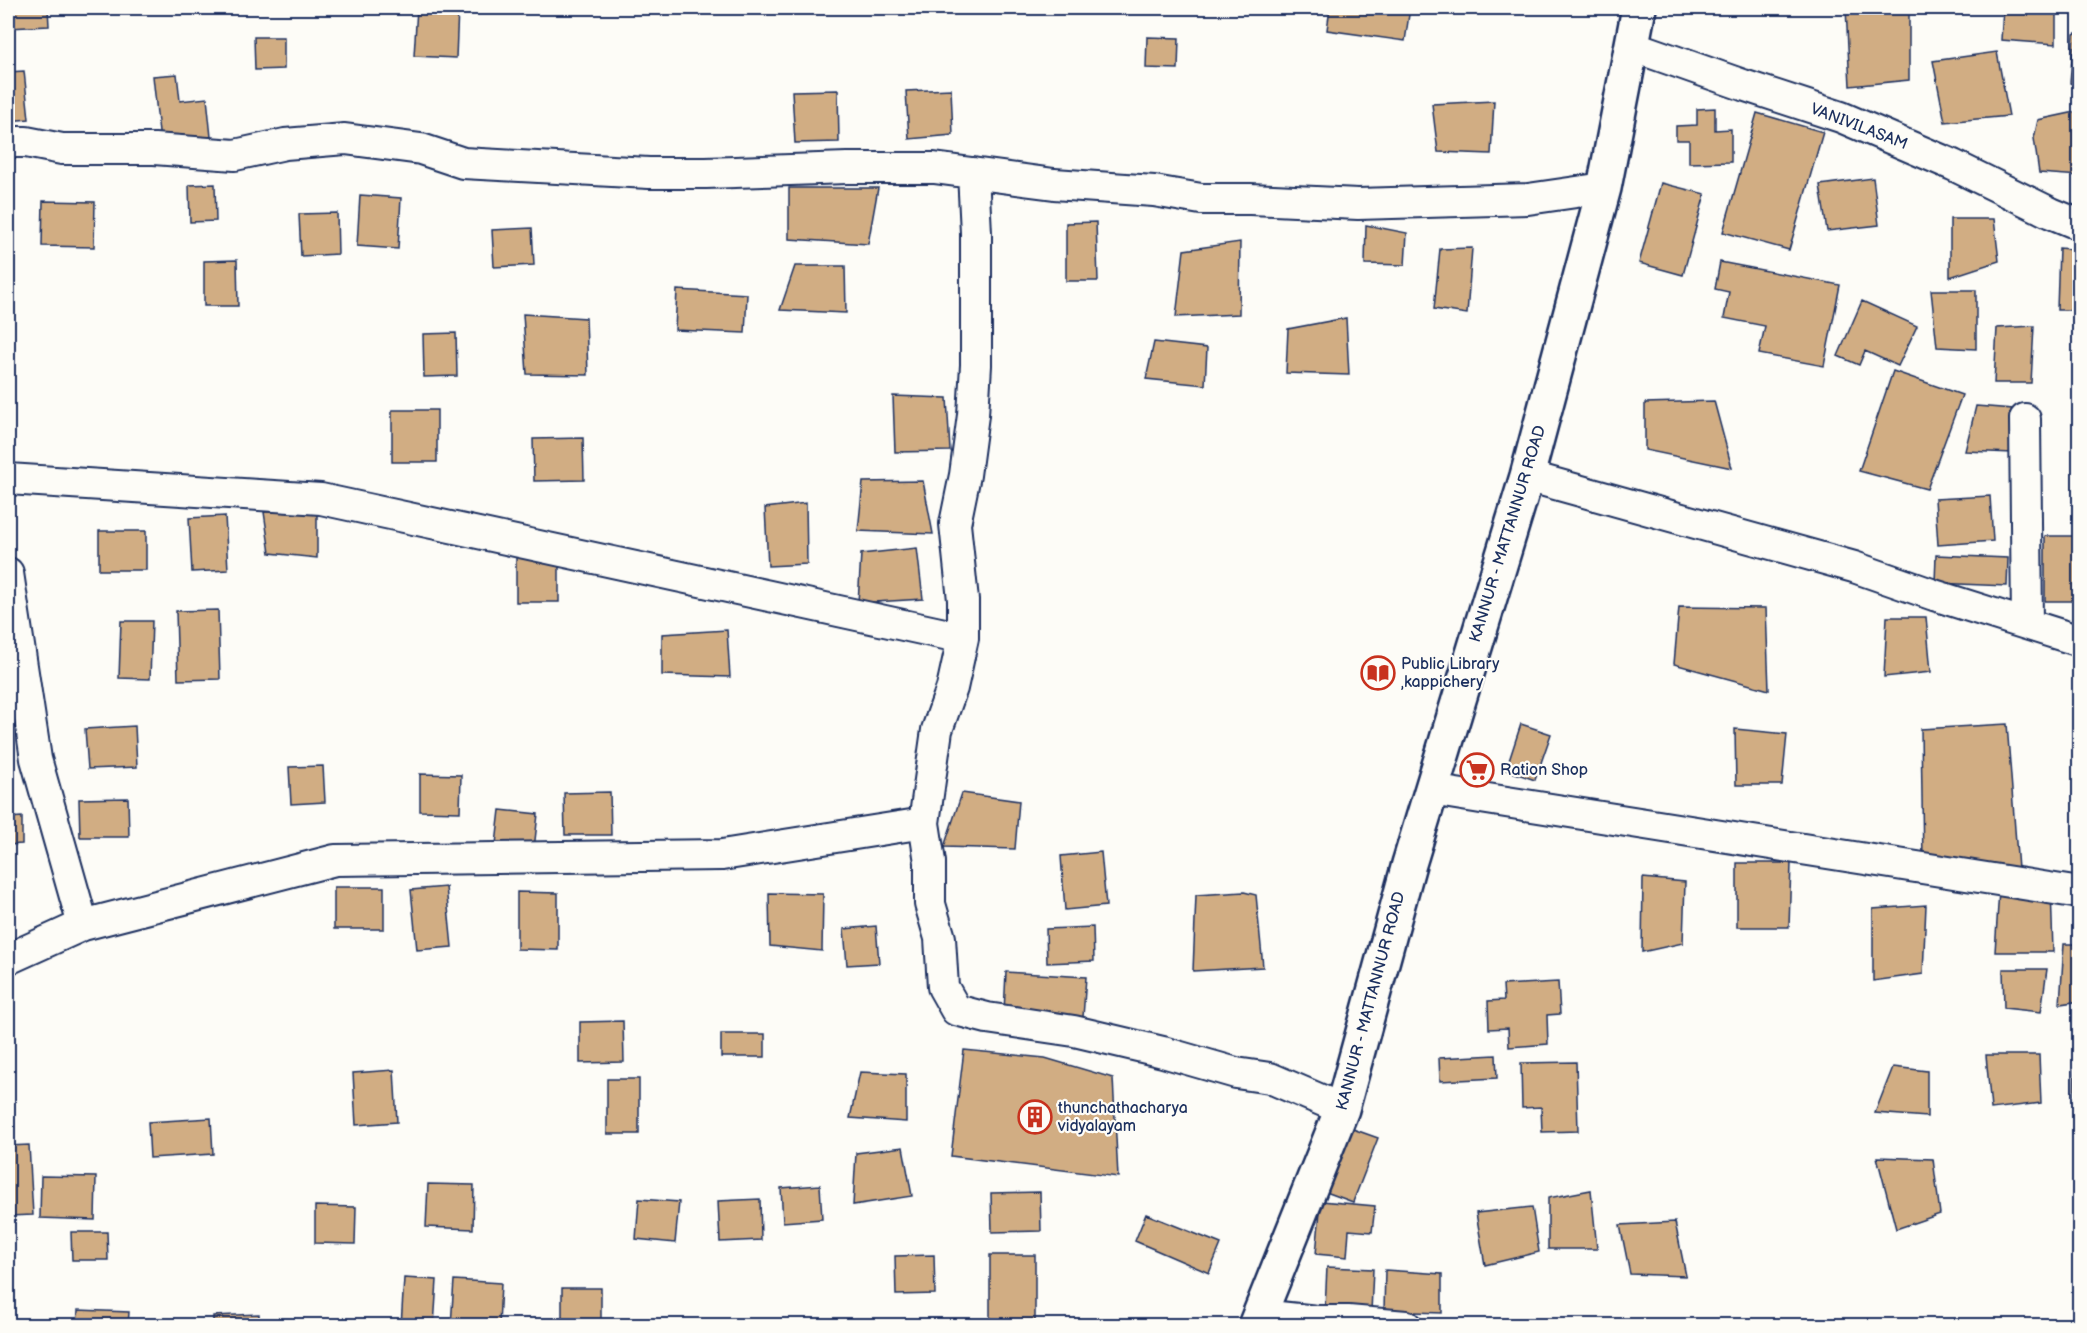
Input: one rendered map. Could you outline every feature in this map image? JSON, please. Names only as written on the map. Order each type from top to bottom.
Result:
[{"type":"main road","name":"KANNUR - MATTANNUR ROAD","points":[[1258,1320],[1342,1108],[1408,864],[1527,476],[1604,189],[1639,8]]},
{"type":"street","name":"VANIVILASAM","points":[[1632,46],[1743,86],[1841,117],[1953,165],[2079,225]]},
{"type":"street","points":[[8,142],[26,142],[62,149],[154,149],[235,155],[285,144],[345,139],[421,149],[463,163],[649,173],[934,168],[1054,184],[1154,191],[1201,199],[1358,204],[1528,199],[1604,189]]},
{"type":"street","points":[[973,173],[976,233],[974,405],[965,475],[955,524],[963,600],[963,638],[952,688],[937,729],[924,823],[930,862],[930,904],[940,938],[943,987],[956,1010],[987,1018],[1074,1031],[1163,1052],[1236,1073],[1270,1078],[1342,1108]]},
{"type":"street","points":[[2025,419],[2027,624]]},
{"type":"street","points":[[1527,476],[1854,567],[2079,641]]},
{"type":"street","points":[[8,479],[321,499],[963,638]]},
{"type":"street","points":[[8,573],[36,759],[83,925]]},
{"type":"street","points":[[1431,790],[2079,892]]},
{"type":"street","points":[[8,959],[83,925],[334,860],[722,855],[924,823]]},
{"type":"street","points":[[1258,1320],[1348,1321],[1406,1326]]},
{"type":"building","points":[[8,8],[48,8],[49,26],[8,28]]},
{"type":"building","points":[[417,8],[458,8],[456,58],[414,56]]},
{"type":"building","points":[[633,8],[679,8],[679,9],[633,11]]},
{"type":"building","points":[[1330,8],[1410,8],[1405,41],[1327,30]]},
{"type":"building","points":[[1456,8],[1514,8],[1514,11],[1456,11]]},
{"type":"building","points":[[1846,8],[1909,8],[1909,80],[1850,86]]},
{"type":"building","points":[[2003,8],[2056,8],[2056,44],[2001,40]]},
{"type":"building","points":[[2080,31],[2080,87],[2070,83],[2074,34]]},
{"type":"building","points":[[254,37],[284,37],[284,69],[255,70]]},
{"type":"building","points":[[1147,37],[1179,38],[1178,69],[1146,68]]},
{"type":"building","points":[[1997,52],[2009,116],[1945,122],[1933,61]]},
{"type":"building","points":[[24,71],[29,119],[8,121],[8,72]]},
{"type":"building","points":[[177,74],[180,101],[207,98],[211,137],[160,142],[153,76]]},
{"type":"building","points":[[951,89],[953,135],[909,139],[906,91]]},
{"type":"building","points":[[838,90],[839,142],[795,143],[792,91]]},
{"type":"building","points":[[1494,101],[1491,154],[1438,152],[1432,104]]},
{"type":"building","points":[[1715,108],[1715,130],[1731,129],[1731,162],[1689,163],[1689,140],[1676,140],[1676,126],[1697,125],[1697,109]]},
{"type":"building","points":[[2080,111],[2080,176],[2039,173],[2034,138],[2038,120]]},
{"type":"building","points":[[1757,113],[1823,132],[1789,250],[1723,232]]},
{"type":"building","points":[[1873,178],[1879,225],[1827,231],[1820,185]]},
{"type":"building","points":[[1661,183],[1705,194],[1683,275],[1639,263]]},
{"type":"building","points":[[215,184],[216,221],[190,222],[189,185]]},
{"type":"building","points":[[789,188],[878,188],[868,244],[789,239]]},
{"type":"building","points":[[360,195],[401,198],[398,249],[357,246]]},
{"type":"building","points":[[43,201],[95,202],[94,247],[42,246]]},
{"type":"building","points":[[337,213],[338,254],[301,256],[299,214]]},
{"type":"building","points":[[1950,219],[1994,219],[1999,261],[1950,277]]},
{"type":"building","points":[[1096,222],[1098,281],[1066,281],[1066,223]]},
{"type":"building","points":[[1366,225],[1407,233],[1405,265],[1365,264]]},
{"type":"building","points":[[532,228],[534,265],[494,267],[492,230]]},
{"type":"building","points":[[1240,242],[1239,314],[1176,317],[1184,250]]},
{"type":"building","points":[[1472,248],[1467,314],[1434,309],[1440,249]]},
{"type":"building","points":[[2059,248],[2080,250],[2080,310],[2057,310]]},
{"type":"building","points":[[237,260],[238,306],[204,306],[204,261]]},
{"type":"building","points":[[1720,262],[1840,285],[1824,366],[1759,354],[1765,326],[1724,318],[1729,292],[1715,289]]},
{"type":"building","points":[[795,266],[845,266],[846,313],[780,310]]},
{"type":"building","points":[[677,290],[747,294],[745,333],[675,330]]},
{"type":"building","points":[[1931,290],[1976,290],[1976,349],[1937,347]]},
{"type":"building","points":[[1862,301],[1917,326],[1898,366],[1865,351],[1859,365],[1838,356]]},
{"type":"building","points":[[523,314],[586,318],[588,375],[527,374]]},
{"type":"building","points":[[1346,318],[1349,375],[1286,373],[1288,329]]},
{"type":"building","points":[[2034,326],[2031,383],[1994,383],[1997,328]]},
{"type":"building","points":[[456,333],[457,376],[424,377],[423,334]]},
{"type":"building","points":[[1154,342],[1207,348],[1205,385],[1146,379]]},
{"type":"building","points":[[1893,371],[1962,395],[1927,489],[1859,471]]},
{"type":"building","points":[[893,396],[947,398],[950,451],[895,452]]},
{"type":"building","points":[[1714,401],[1732,468],[1645,450],[1645,403]]},
{"type":"building","points":[[1976,406],[2013,409],[2013,453],[1965,451]]},
{"type":"building","points":[[392,410],[437,410],[437,462],[392,462]]},
{"type":"building","points":[[583,438],[584,480],[534,481],[533,439]]},
{"type":"building","points":[[923,481],[933,534],[858,531],[863,482]]},
{"type":"building","points":[[1990,496],[1993,541],[1938,545],[1935,499]]},
{"type":"building","points":[[806,503],[807,564],[768,566],[765,508]]},
{"type":"building","points":[[264,512],[317,512],[317,558],[270,553]]},
{"type":"building","points":[[225,516],[228,570],[192,572],[189,518]]},
{"type":"building","points":[[99,531],[146,531],[146,570],[99,570]]},
{"type":"building","points":[[2045,536],[2080,536],[2080,601],[2045,601]]},
{"type":"building","points":[[917,548],[923,599],[858,603],[861,554]]},
{"type":"building","points":[[1936,555],[2008,558],[2007,586],[1935,583]]},
{"type":"building","points":[[516,556],[559,556],[559,602],[516,602]]},
{"type":"building","points":[[1679,607],[1766,608],[1769,690],[1674,664]]},
{"type":"building","points":[[218,610],[220,679],[178,680],[176,611]]},
{"type":"building","points":[[1887,617],[1926,617],[1931,672],[1884,677]]},
{"type":"building","points":[[121,621],[152,621],[150,679],[119,678]]},
{"type":"building","points":[[727,630],[730,677],[662,675],[662,634]]},
{"type":"building","points":[[8,686],[32,686],[33,733],[8,734]]},
{"type":"building","points":[[1521,724],[1551,734],[1535,780],[1506,770]]},
{"type":"building","points":[[2007,724],[2018,869],[1923,862],[1921,729]]},
{"type":"building","points":[[135,726],[137,767],[88,769],[85,729]]},
{"type":"building","points":[[1735,729],[1787,734],[1782,785],[1736,785]]},
{"type":"building","points":[[323,766],[325,802],[291,804],[289,767]]},
{"type":"building","points":[[420,774],[461,775],[460,812],[420,811]]},
{"type":"building","points":[[610,792],[611,835],[565,835],[564,793]]},
{"type":"building","points":[[962,793],[1019,801],[1015,849],[944,847]]},
{"type":"building","points":[[128,798],[129,837],[80,837],[79,799]]},
{"type":"building","points":[[500,810],[538,814],[534,849],[496,844]]},
{"type":"building","points":[[22,817],[22,844],[8,845],[8,818]]},
{"type":"building","points":[[1101,852],[1106,906],[1065,910],[1061,856]]},
{"type":"building","points":[[1737,863],[1791,863],[1789,927],[1737,927]]},
{"type":"building","points":[[1643,878],[1685,882],[1683,943],[1642,952]]},
{"type":"building","points":[[334,887],[384,887],[384,929],[334,929]]},
{"type":"building","points":[[446,887],[452,947],[417,950],[411,890]]},
{"type":"building","points":[[2051,888],[2053,952],[1995,952],[1999,890]]},
{"type":"building","points":[[8,890],[11,890],[10,949],[8,948]]},
{"type":"building","points":[[517,892],[558,893],[558,950],[517,949]]},
{"type":"building","points":[[1244,892],[1256,895],[1263,967],[1193,971],[1196,895]]},
{"type":"building","points":[[769,893],[823,894],[822,951],[770,946]]},
{"type":"building","points":[[1926,905],[1923,974],[1873,981],[1873,909]]},
{"type":"building","points":[[876,926],[879,963],[847,965],[844,929]]},
{"type":"building","points":[[1093,927],[1094,961],[1047,963],[1046,929]]},
{"type":"building","points":[[2064,944],[2080,944],[2080,1001],[2060,1004]]},
{"type":"building","points":[[2003,969],[2047,969],[2041,1012],[2004,1008]]},
{"type":"building","points":[[1006,972],[1086,977],[1083,1017],[1004,1012]]},
{"type":"building","points":[[1558,982],[1560,1014],[1547,1015],[1548,1044],[1509,1047],[1508,1028],[1489,1029],[1488,1001],[1504,1000],[1503,985]]},
{"type":"building","points":[[623,1021],[624,1062],[580,1063],[580,1022]]},
{"type":"building","points":[[721,1034],[765,1034],[765,1057],[721,1057]]},
{"type":"building","points":[[2080,1041],[2080,1095],[2074,1096],[2075,1042]]},
{"type":"building","name":"thunchathacharya vidyalayam","points":[[964,1050],[1045,1058],[1113,1078],[1118,1177],[951,1156]]},
{"type":"building","points":[[1496,1055],[1497,1078],[1440,1081],[1439,1058]]},
{"type":"building","points":[[1986,1055],[2039,1055],[2041,1103],[1991,1109]]},
{"type":"building","points":[[1576,1062],[1578,1131],[1542,1132],[1541,1107],[1522,1108],[1521,1063]]},
{"type":"building","points":[[1893,1067],[1927,1071],[1927,1117],[1875,1113]]},
{"type":"building","points":[[394,1070],[397,1122],[356,1125],[353,1073]]},
{"type":"building","points":[[860,1072],[906,1074],[906,1122],[850,1118]]},
{"type":"building","points":[[607,1079],[639,1079],[639,1134],[607,1134]]},
{"type":"building","points":[[211,1118],[213,1154],[150,1158],[148,1122]]},
{"type":"building","points":[[1350,1128],[1378,1138],[1353,1202],[1326,1192]]},
{"type":"building","points":[[29,1145],[33,1215],[8,1216],[8,1146]]},
{"type":"building","points":[[903,1147],[912,1196],[853,1205],[856,1153]]},
{"type":"building","points":[[1877,1157],[1933,1159],[1940,1214],[1896,1229]]},
{"type":"building","points":[[41,1176],[96,1177],[95,1220],[40,1218]]},
{"type":"building","points":[[428,1184],[474,1185],[473,1229],[426,1227]]},
{"type":"building","points":[[820,1185],[822,1219],[783,1222],[781,1188]]},
{"type":"building","points":[[1591,1190],[1597,1249],[1548,1249],[1548,1198]]},
{"type":"building","points":[[1040,1192],[1041,1231],[992,1232],[991,1193]]},
{"type":"building","points":[[639,1199],[679,1202],[675,1243],[636,1239]]},
{"type":"building","points":[[760,1199],[761,1240],[720,1242],[718,1201]]},
{"type":"building","points":[[1321,1201],[1375,1206],[1372,1232],[1349,1230],[1347,1257],[1316,1254]]},
{"type":"building","points":[[315,1206],[356,1207],[355,1244],[315,1243]]},
{"type":"building","points":[[1532,1207],[1539,1252],[1485,1265],[1476,1213]]},
{"type":"building","points":[[1146,1214],[1221,1244],[1209,1273],[1135,1241]]},
{"type":"building","points":[[1675,1222],[1686,1276],[1630,1274],[1620,1225]]},
{"type":"building","points":[[71,1232],[107,1232],[108,1260],[72,1260]]},
{"type":"building","points":[[934,1255],[935,1294],[896,1295],[895,1256]]},
{"type":"building","points":[[990,1255],[1035,1255],[1035,1321],[990,1321]]},
{"type":"building","points":[[1327,1267],[1373,1269],[1371,1312],[1325,1309]]},
{"type":"building","points":[[1385,1270],[1442,1274],[1442,1313],[1384,1311]]},
{"type":"building","points":[[404,1278],[437,1280],[434,1326],[401,1326]]},
{"type":"building","points":[[454,1280],[501,1283],[499,1326],[451,1326]]},
{"type":"building","points":[[562,1288],[601,1288],[601,1326],[562,1326]]},
{"type":"building","points":[[78,1310],[129,1312],[128,1326],[77,1326]]},
{"type":"building","points":[[259,1314],[259,1326],[213,1326],[213,1316]]},
{"type":"building","points":[[2067,1320],[2067,1326],[2044,1326]]},
{"type":"place","name":"Public Library ,kappichery","points":[[1378,673]]},
{"type":"place","name":"Ration Shop","points":[[1477,770]]},
{"type":"place","name":"thunchathacharya vidyalayam","points":[[1035,1117]]}]
